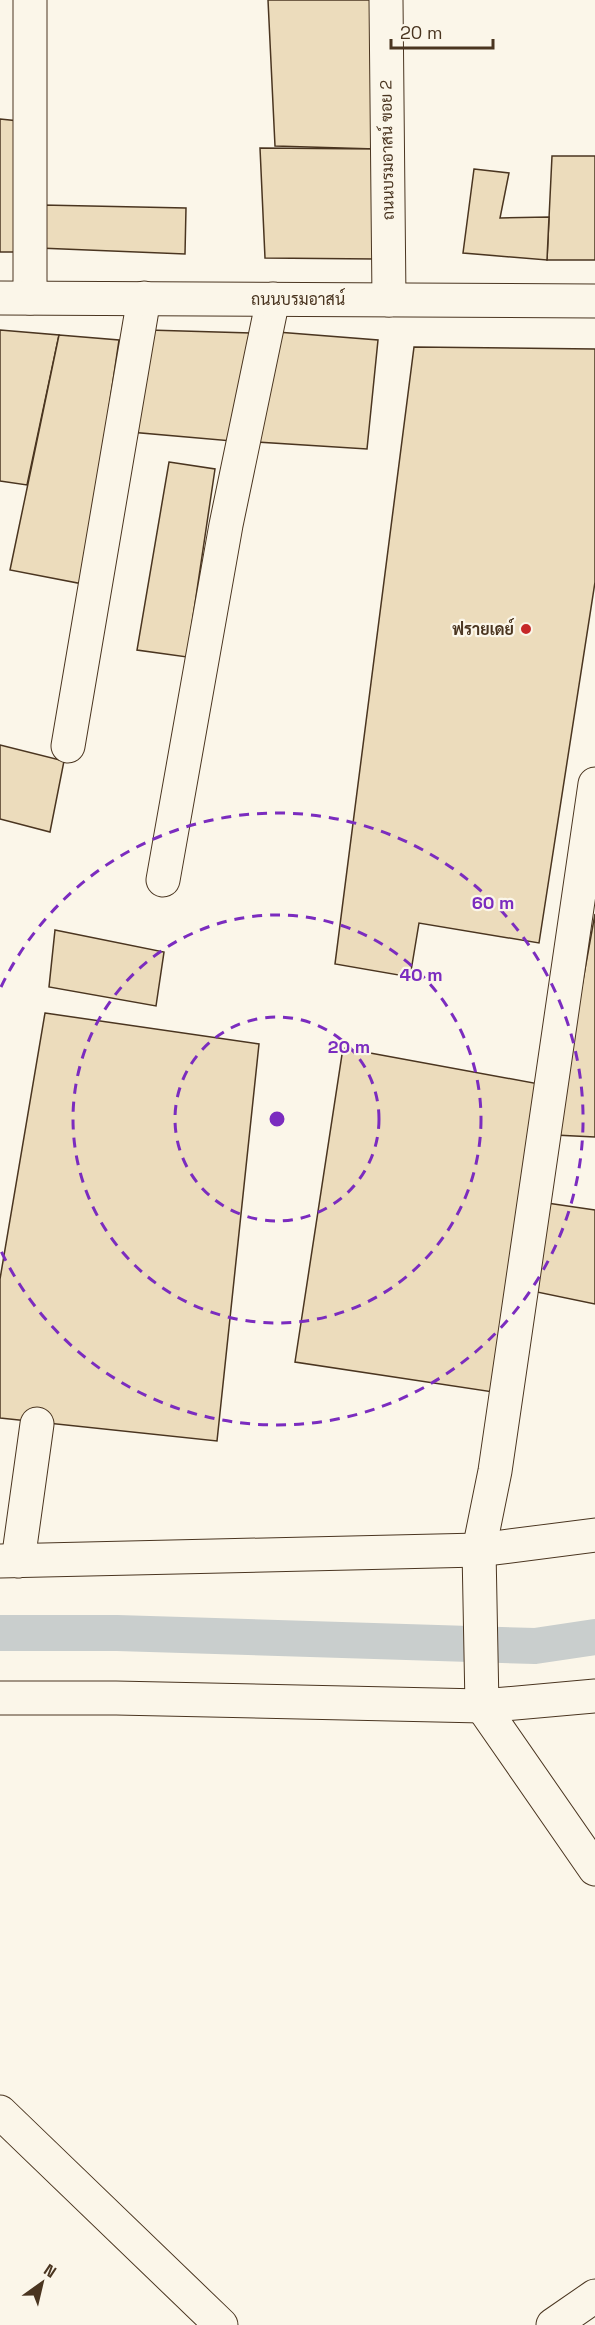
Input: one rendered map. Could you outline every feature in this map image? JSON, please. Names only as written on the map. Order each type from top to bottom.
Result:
[{"type":"street","points":[[15,298],[30,0]]},
{"type":"street","name":"ถนนบรมอาสน์ ฃอย 2","points":[[386,0],[388,300]]},
{"type":"street","name":"ถนนบรมอาสน์","points":[[15,298],[595,301]]},
{"type":"street","points":[[68,746],[144,298]]},
{"type":"street","points":[[163,880],[226,525],[273,299]]},
{"type":"street","points":[[595,784],[495,1471],[479,1550],[482,1706],[595,1869]]},
{"type":"street","points":[[37,1424],[9,1561],[479,1550],[595,1535]]},
{"type":"street","points":[[0,1698],[116,1698],[482,1706],[595,1696]]},
{"type":"street","points":[[0,2112],[221,2325]]},
{"type":"street","points":[[553,2325],[595,2296]]},
{"type":"building","points":[[268,0],[373,0],[376,149],[275,146]]},
{"type":"building","points":[[0,119],[19,121],[18,252],[0,252]]},
{"type":"building","points":[[260,148],[376,149],[375,259],[265,258]]},
{"type":"building","points":[[552,156],[595,156],[595,260],[547,260]]},
{"type":"building","points":[[474,169],[509,173],[500,218],[549,217],[547,260],[463,253]]},
{"type":"building","points":[[42,205],[186,208],[185,254],[39,248]]},
{"type":"building","points":[[0,330],[59,335],[27,485],[0,481]]},
{"type":"building","points":[[148,330],[251,333],[232,441],[130,432]]},
{"type":"building","points":[[277,332],[378,340],[367,449],[257,442]]},
{"type":"building","points":[[59,335],[119,340],[83,584],[10,570]]},
{"type":"building","points":[[414,347],[595,349],[595,582],[539,943],[419,923],[410,977],[335,964]]},
{"type":"building","points":[[169,462],[215,469],[187,657],[137,650]]},
{"type":"building","points":[[0,745],[64,761],[50,832],[0,819]]},
{"type":"building","points":[[595,914],[595,1137],[555,1135]]},
{"type":"building","points":[[55,930],[164,952],[156,1006],[49,987]]},
{"type":"building","points":[[45,1013],[259,1044],[217,1441],[0,1418],[0,1279]]},
{"type":"building","points":[[343,1048],[550,1086],[493,1392],[295,1362]]},
{"type":"building","points":[[547,1203],[595,1210],[595,1304],[532,1291]]},
{"type":"waterway","points":[[0,1633],[117,1633],[535,1646],[595,1637]]},
{"type":"place","name":"ฟรายเดย์","points":[[526,629]]}]
